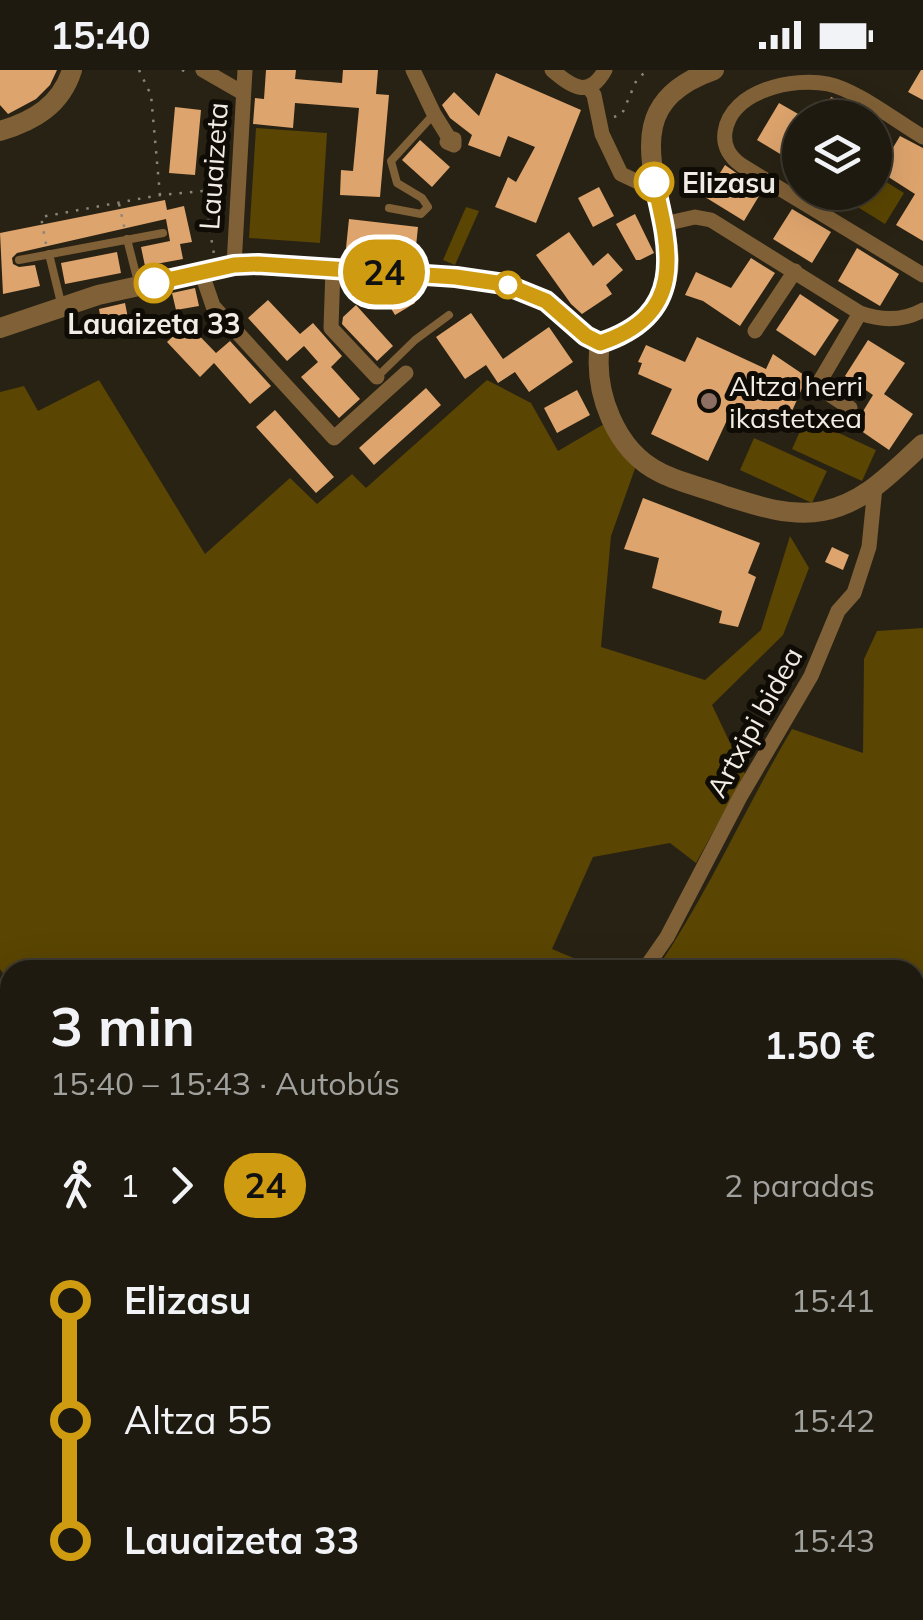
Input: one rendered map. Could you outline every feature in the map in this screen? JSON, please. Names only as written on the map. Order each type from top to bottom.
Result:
[{"type":"street","points":[[0,131],[30,121],[46,110],[62,95],[72,70]]},
{"type":"street","points":[[203,70],[243,92]]},
{"type":"street","name":"Lauaizeta","points":[[224,260],[244,70]]},
{"type":"street","points":[[413,70],[449,138]]},
{"type":"street","points":[[552,70],[573,88],[589,88],[605,70]]},
{"type":"street","points":[[0,328],[139,286],[202,274],[224,260],[456,277],[524,289],[600,343],[626,335],[642,322],[662,295],[669,276],[664,224],[648,146],[654,122],[675,88],[714,70]]},
{"type":"street","points":[[923,138],[843,89],[808,82],[770,89],[746,100],[727,122],[724,142],[740,164],[923,275]]},
{"type":"street","points":[[589,88],[602,134],[620,174],[638,182],[654,182]]},
{"type":"street","points":[[664,224],[695,217],[711,220],[860,313],[877,319],[923,310]]},
{"type":"street","points":[[333,268],[332,328],[376,377]]},
{"type":"street","points":[[755,331],[795,271]]},
{"type":"street","points":[[202,274],[213,306],[334,438],[406,373]]},
{"type":"street","points":[[850,408],[817,386],[860,313]]},
{"type":"street","points":[[600,343],[597,363],[610,417],[624,441],[660,473],[763,508],[820,512],[856,501],[923,444]]},
{"type":"street","name":"Artxipi bidea","points":[[651,960],[668,937],[740,797],[811,676],[838,610],[854,593],[869,547],[874,487]]},
{"type":"lane","points":[[389,208],[421,214],[428,207],[422,198],[397,183],[391,161],[434,114]]},
{"type":"lane","points":[[18,260],[164,232]]},
{"type":"lane","points":[[128,239],[139,286]]},
{"type":"lane","points":[[48,254],[62,307]]},
{"type":"lane","points":[[376,377],[449,315]]},
{"type":"path","points":[[139,70],[150,95],[160,195]]},
{"type":"path","points":[[608,119],[622,114],[636,79],[648,70]]},
{"type":"path","points":[[48,254],[40,217],[203,191],[224,260]]},
{"type":"path","points":[[119,202],[128,239]]},
{"type":"shaded area","points":[[256,128],[327,133],[320,243],[249,238]]},
{"type":"shaded area","points":[[892,186],[904,193],[885,224],[862,210],[892,210]]},
{"type":"shaded area","points":[[466,207],[479,211],[455,265],[443,260]]},
{"type":"shaded area","points":[[99,380],[205,554],[290,478],[317,504],[352,474],[366,488],[487,380],[531,403],[558,451],[604,424],[637,463],[611,536],[601,647],[705,680],[761,630],[790,536],[809,568],[783,635],[712,705],[745,774],[696,863],[670,843],[593,857],[552,949],[578,960],[0,960],[0,392],[24,386],[38,411]]},
{"type":"shaded area","points":[[806,418],[876,450],[862,481],[792,449]]},
{"type":"shaded area","points":[[754,438],[827,471],[812,503],[740,470]]},
{"type":"shaded area","points":[[923,628],[923,960],[662,960],[792,729],[863,753],[864,659],[877,631]]},
{"type":"building","points":[[0,70],[57,70],[50,85],[36,99],[8,114],[0,105]]},
{"type":"building","points":[[266,70],[296,70],[295,79],[342,83],[343,70],[378,70],[376,94],[389,95],[380,197],[340,195],[341,170],[353,171],[359,108],[295,103],[293,128],[253,124],[255,98],[264,99]]},
{"type":"building","points":[[923,70],[923,100],[908,92]]},
{"type":"building","points":[[496,73],[581,110],[536,223],[495,207],[508,177],[516,182],[535,147],[508,136],[500,157],[468,145],[472,135],[450,118],[442,105],[454,92],[479,116]]},
{"type":"building","points":[[779,103],[782,105],[782,155],[757,140]]},
{"type":"building","points":[[175,107],[201,110],[195,175],[169,173]]},
{"type":"building","points":[[900,136],[923,148],[923,241],[896,225],[915,194],[892,179],[892,149]]},
{"type":"building","points":[[420,140],[450,167],[432,187],[402,160]]},
{"type":"building","points":[[725,165],[762,191],[744,221],[705,197]]},
{"type":"building","points":[[599,187],[614,216],[593,227],[578,198]]},
{"type":"building","points":[[165,200],[167,210],[184,206],[192,242],[180,244],[183,259],[145,266],[141,247],[170,241],[166,219],[17,253],[13,264],[35,265],[40,286],[3,294],[0,233]]},
{"type":"building","points":[[791,210],[831,232],[812,263],[773,239]]},
{"type":"building","points":[[635,214],[654,253],[640,260],[636,260],[616,224]]},
{"type":"building","points":[[349,219],[418,227],[415,256],[346,248]]},
{"type":"building","points":[[569,232],[593,266],[608,253],[623,270],[606,285],[612,294],[582,314],[536,255]]},
{"type":"building","points":[[857,248],[899,274],[880,306],[838,281]]},
{"type":"building","points":[[117,252],[121,273],[65,284],[61,263]]},
{"type":"building","points":[[751,258],[775,273],[740,326],[703,301],[685,295],[696,272],[731,288]]},
{"type":"building","points":[[389,287],[406,288],[415,303],[395,315],[381,292]]},
{"type":"building","points":[[195,288],[199,306],[176,310],[172,293]]},
{"type":"building","points":[[800,294],[839,320],[815,356],[776,330]]},
{"type":"building","points":[[268,300],[300,334],[313,323],[342,356],[331,367],[360,399],[339,418],[301,377],[318,362],[304,346],[287,361],[248,318]]},
{"type":"building","points":[[125,303],[131,333],[104,338],[99,309]]},
{"type":"building","points":[[356,305],[393,346],[377,361],[342,324],[343,317]]},
{"type":"building","points":[[471,313],[503,359],[549,327],[573,362],[529,392],[515,372],[498,383],[486,365],[465,379],[436,337]]},
{"type":"building","points":[[187,323],[216,353],[230,341],[271,386],[250,404],[214,363],[200,377],[167,342]]},
{"type":"building","points":[[697,337],[766,369],[773,354],[807,377],[785,427],[734,405],[708,461],[651,434],[672,389],[638,374],[642,363],[638,362],[646,345],[685,362]]},
{"type":"building","points":[[868,340],[905,363],[884,394],[913,414],[889,450],[854,426],[873,395],[845,376]]},
{"type":"building","points":[[426,388],[441,405],[374,465],[359,448]]},
{"type":"building","points":[[577,390],[590,415],[557,433],[544,408]]},
{"type":"building","points":[[275,410],[334,477],[316,493],[256,427]]},
{"type":"building","points":[[643,498],[760,543],[748,573],[756,577],[738,627],[719,623],[722,611],[652,588],[659,558],[624,549]]},
{"type":"building","points":[[832,547],[849,555],[843,570],[825,562]]},
{"type":"bus line","name":"24","points":[[154,283],[234,265],[258,264],[484,280],[524,289],[600,343],[626,335],[642,322],[662,295],[669,276],[668,242],[654,182]]},
{"type":"place","name":"Elizasu","points":[[654,182]]},
{"type":"place","name":"Lauaizeta 33","points":[[154,283]]},
{"type":"place","name":"Altza herri ikastetxea","points":[[709,401]]}]
